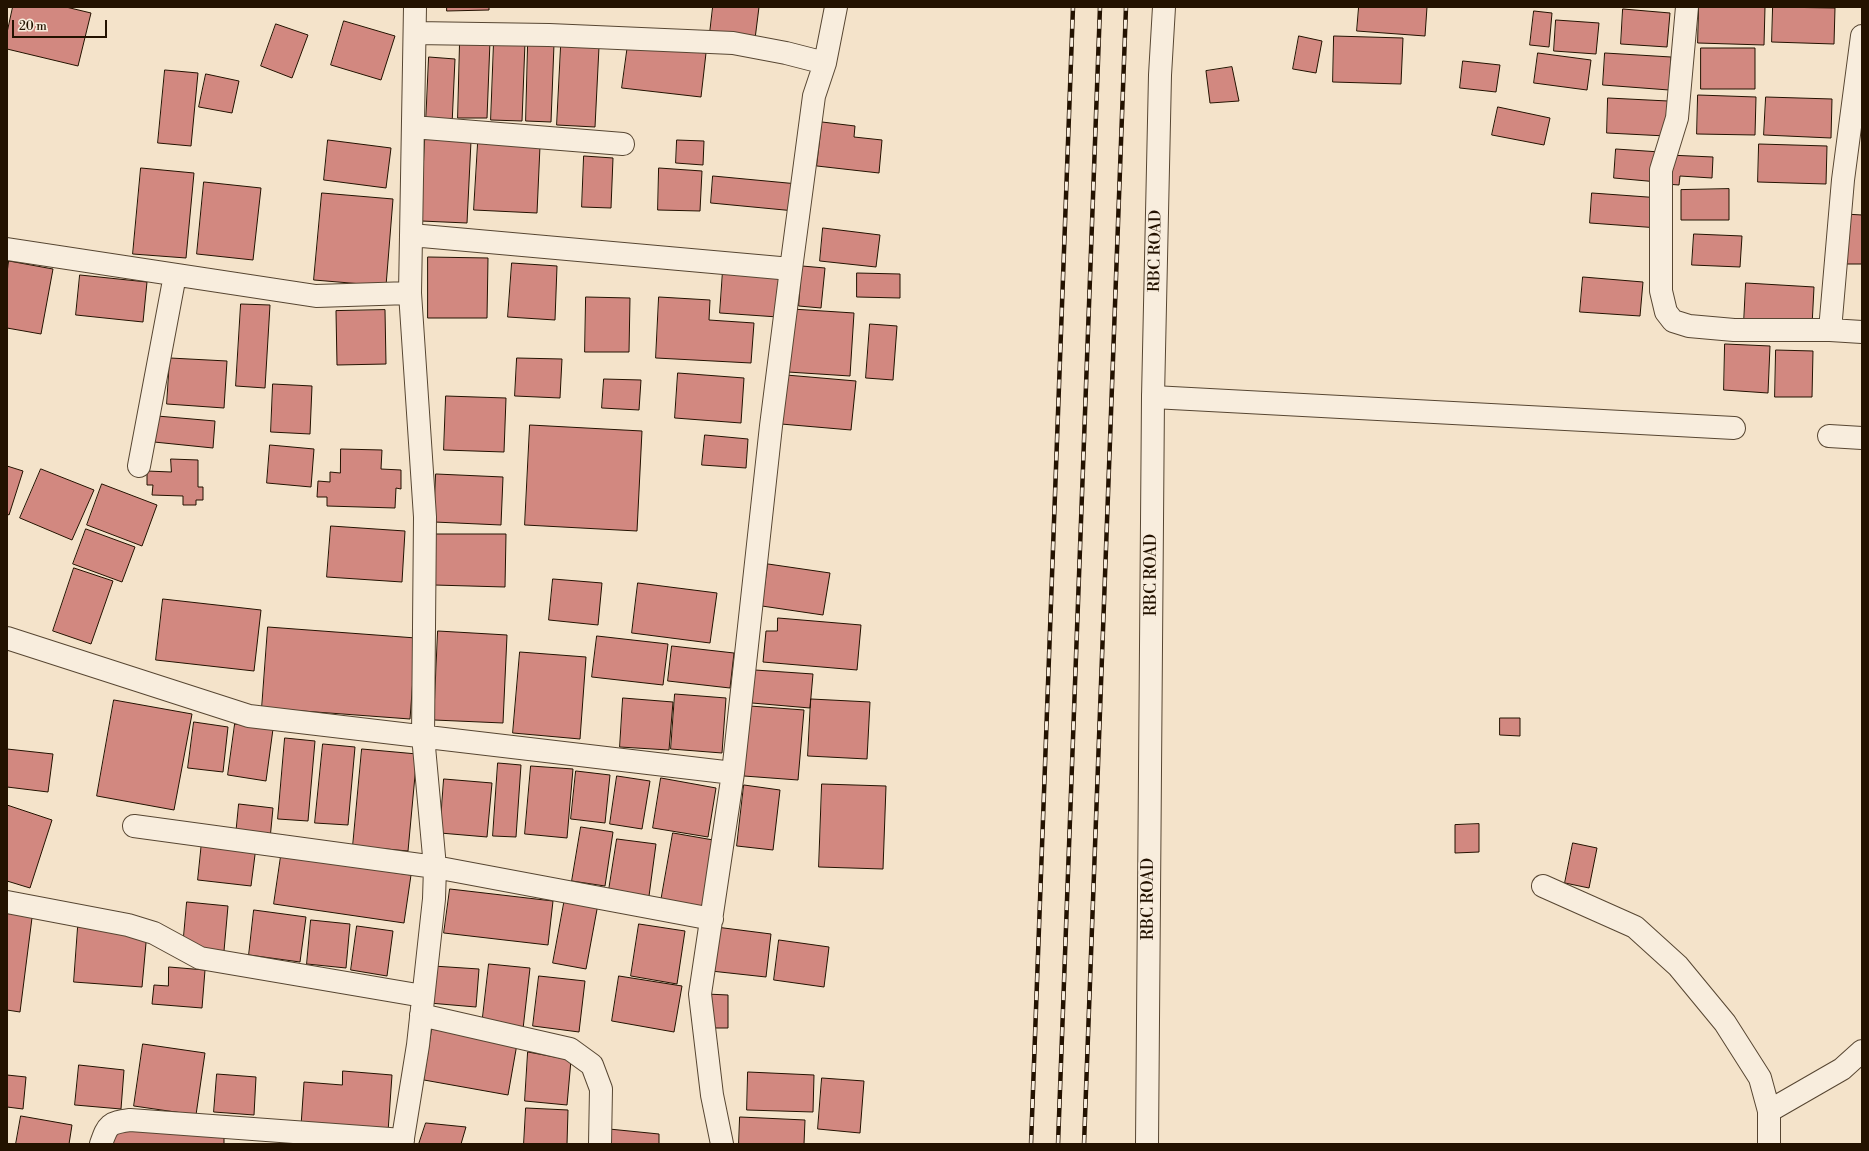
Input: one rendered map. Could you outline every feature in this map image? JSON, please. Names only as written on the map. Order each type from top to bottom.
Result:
[{"type":"street","points":[[101,1144],[106,1128],[116,1122],[130,1120],[403,1142],[422,1006],[434,899],[435,867],[423,736],[425,517],[410,293],[415,7]]},
{"type":"street","points":[[722,1144],[712,1094],[700,994],[732,773],[771,426],[814,96],[825,63],[836,7]]},
{"type":"street","name":"RBC ROAD","points":[[1147,1144],[1153,397],[1160,75],[1164,7]]},
{"type":"street","points":[[1687,7],[1677,118],[1661,170],[1661,290],[1666,312],[1673,321],[1689,326],[1734,330],[1830,330],[1862,332]]},
{"type":"street","points":[[415,33],[549,35],[733,43],[786,53],[825,63]]},
{"type":"street","points":[[1830,330],[1843,180],[1862,36]]},
{"type":"street","points":[[413,127],[623,144]]},
{"type":"street","points":[[411,234],[791,269]]},
{"type":"street","points":[[7,249],[316,296],[410,293]]},
{"type":"street","points":[[139,466],[175,275]]},
{"type":"street","points":[[1153,397],[1734,428]]},
{"type":"street","points":[[1829,436],[1862,438]]},
{"type":"street","points":[[7,638],[250,716],[732,773]]},
{"type":"street","points":[[134,826],[435,867],[712,919]]},
{"type":"street","points":[[1543,886],[1635,928],[1678,966],[1725,1023],[1760,1078],[1769,1111],[1769,1144]]},
{"type":"street","points":[[7,902],[128,925],[154,933],[200,958],[422,1006],[570,1049],[592,1065],[601,1089],[600,1144]]},
{"type":"street","points":[[1769,1111],[1842,1069],[1862,1051]]},
{"type":"building","points":[[13,7],[66,7],[91,13],[78,66],[7,49],[7,33]]},
{"type":"building","points":[[447,7],[489,7],[489,10],[447,11]]},
{"type":"building","points":[[713,7],[759,7],[755,39],[710,33]]},
{"type":"building","points":[[1359,7],[1427,7],[1425,36],[1357,31]]},
{"type":"building","points":[[1699,7],[1765,7],[1764,45],[1698,43]]},
{"type":"building","points":[[1773,7],[1835,8],[1834,44],[1772,42]]},
{"type":"building","points":[[1623,9],[1670,13],[1667,47],[1621,44]]},
{"type":"building","points":[[1534,11],[1552,13],[1549,47],[1530,45]]},
{"type":"building","points":[[1556,20],[1599,23],[1596,54],[1554,51]]},
{"type":"building","points":[[344,21],[395,36],[381,80],[331,65]]},
{"type":"building","points":[[276,24],[308,35],[292,78],[261,66]]},
{"type":"building","points":[[1299,36],[1322,41],[1316,73],[1293,69]]},
{"type":"building","points":[[1334,36],[1403,38],[1401,84],[1333,82]]},
{"type":"building","points":[[460,41],[490,41],[487,118],[458,118]]},
{"type":"building","points":[[494,41],[525,42],[522,121],[491,120]]},
{"type":"building","points":[[528,44],[554,44],[551,122],[526,121]]},
{"type":"building","points":[[628,44],[706,53],[701,97],[622,88]]},
{"type":"building","points":[[561,46],[599,47],[595,127],[557,125]]},
{"type":"building","points":[[1701,48],[1755,48],[1755,89],[1701,89]]},
{"type":"building","points":[[1538,53],[1591,60],[1587,90],[1534,83]]},
{"type":"building","points":[[1605,53],[1671,57],[1669,90],[1603,85]]},
{"type":"building","points":[[429,57],[455,59],[452,125],[426,123]]},
{"type":"building","points":[[1463,61],[1500,65],[1496,92],[1460,88]]},
{"type":"building","points":[[1232,67],[1239,101],[1210,103],[1206,71]]},
{"type":"building","points":[[165,70],[198,73],[191,146],[158,143]]},
{"type":"building","points":[[206,74],[239,81],[232,113],[199,107]]},
{"type":"building","points":[[1698,95],[1756,97],[1755,135],[1697,134]]},
{"type":"building","points":[[1766,97],[1832,99],[1831,138],[1764,135]]},
{"type":"building","points":[[1608,98],[1668,101],[1666,136],[1607,133]]},
{"type":"building","points":[[1498,107],[1550,118],[1544,145],[1492,135]]},
{"type":"building","points":[[822,122],[855,126],[854,137],[882,140],[879,173],[817,166]]},
{"type":"building","points":[[425,139],[471,141],[467,223],[421,221]]},
{"type":"building","points":[[328,140],[391,148],[386,188],[324,180]]},
{"type":"building","points":[[677,140],[704,141],[703,165],[676,163]]},
{"type":"building","points":[[478,143],[540,146],[537,213],[474,210]]},
{"type":"building","points":[[1759,144],[1827,146],[1826,184],[1758,182]]},
{"type":"building","points":[[1616,149],[1660,152],[1658,182],[1614,178]]},
{"type":"building","points":[[1668,155],[1713,157],[1712,178],[1680,176],[1679,185],[1666,184]]},
{"type":"building","points":[[584,156],[613,158],[611,208],[582,207]]},
{"type":"building","points":[[141,168],[194,173],[186,258],[133,254]]},
{"type":"building","points":[[659,168],[702,171],[700,211],[658,210]]},
{"type":"building","points":[[713,176],[798,184],[795,211],[711,203]]},
{"type":"building","points":[[204,182],[261,188],[253,260],[197,254]]},
{"type":"building","points":[[1729,189],[1729,220],[1681,220],[1681,190]]},
{"type":"building","points":[[322,193],[393,199],[386,286],[314,280]]},
{"type":"building","points":[[1592,193],[1661,198],[1659,228],[1590,223]]},
{"type":"building","points":[[1845,214],[1862,215],[1862,264],[1844,264]]},
{"type":"building","points":[[823,228],[880,235],[876,267],[820,261]]},
{"type":"building","points":[[1694,234],[1742,236],[1740,267],[1692,265]]},
{"type":"building","points":[[428,257],[488,258],[487,318],[428,318]]},
{"type":"building","points":[[9,261],[53,269],[41,334],[7,328],[7,273]]},
{"type":"building","points":[[512,263],[557,266],[555,320],[508,317]]},
{"type":"building","points":[[802,266],[825,268],[821,308],[799,306]]},
{"type":"building","points":[[723,270],[781,274],[778,317],[720,313]]},
{"type":"building","points":[[857,273],[900,274],[900,298],[857,297]]},
{"type":"building","points":[[80,275],[147,282],[143,322],[76,315]]},
{"type":"building","points":[[1583,277],[1643,282],[1640,316],[1580,312]]},
{"type":"building","points":[[1746,283],[1814,287],[1812,326],[1744,323]]},
{"type":"building","points":[[586,297],[630,298],[629,352],[585,352]]},
{"type":"building","points":[[659,297],[710,300],[709,320],[754,323],[751,363],[656,358]]},
{"type":"building","points":[[241,304],[270,305],[265,388],[236,386]]},
{"type":"building","points":[[792,309],[854,313],[850,376],[788,372]]},
{"type":"building","points":[[385,310],[386,364],[337,365],[336,311]]},
{"type":"building","points":[[870,324],[897,326],[893,380],[866,378]]},
{"type":"building","points":[[1725,344],[1770,346],[1768,393],[1724,390]]},
{"type":"building","points":[[1776,350],[1813,351],[1812,397],[1775,397]]},
{"type":"building","points":[[170,358],[227,361],[224,408],[167,404]]},
{"type":"building","points":[[517,358],[562,359],[560,398],[515,396]]},
{"type":"building","points":[[678,373],[744,378],[741,423],[675,418]]},
{"type":"building","points":[[786,375],[856,381],[851,430],[781,424]]},
{"type":"building","points":[[604,379],[641,380],[639,410],[602,408]]},
{"type":"building","points":[[273,384],[312,386],[310,434],[271,432]]},
{"type":"building","points":[[446,396],[506,398],[504,452],[444,450]]},
{"type":"building","points":[[157,416],[215,421],[213,448],[154,442]]},
{"type":"building","points":[[530,425],[642,431],[637,531],[525,525]]},
{"type":"building","points":[[705,435],[748,439],[746,468],[702,465]]},
{"type":"building","points":[[270,445],[314,449],[311,487],[267,483]]},
{"type":"building","points":[[341,449],[382,450],[381,469],[401,470],[401,489],[396,488],[395,508],[327,506],[327,497],[317,497],[318,481],[330,482],[330,472],[340,473]]},
{"type":"building","points":[[171,459],[198,460],[198,487],[203,487],[203,500],[196,500],[196,505],[183,505],[183,496],[152,495],[153,485],[147,485],[147,471],[171,472]]},
{"type":"building","points":[[7,466],[23,471],[9,515],[7,514]]},
{"type":"building","points":[[41,469],[94,490],[72,540],[20,518]]},
{"type":"building","points":[[436,474],[503,477],[501,525],[434,522]]},
{"type":"building","points":[[102,484],[157,505],[142,546],[87,525]]},
{"type":"building","points":[[331,526],[405,531],[402,582],[327,577]]},
{"type":"building","points":[[86,529],[135,547],[122,582],[73,564]]},
{"type":"building","points":[[435,534],[506,534],[505,587],[434,585]]},
{"type":"building","points":[[768,564],[830,573],[823,615],[762,606]]},
{"type":"building","points":[[74,568],[113,581],[91,644],[53,631]]},
{"type":"building","points":[[553,579],[602,583],[598,625],[549,620]]},
{"type":"building","points":[[638,583],[717,593],[710,643],[632,633]]},
{"type":"building","points":[[163,599],[261,610],[254,671],[156,660]]},
{"type":"building","points":[[778,618],[861,625],[857,670],[763,662],[766,631],[777,631]]},
{"type":"building","points":[[268,627],[416,638],[410,719],[262,708]]},
{"type":"building","points":[[438,631],[507,635],[503,723],[434,720]]},
{"type":"building","points":[[597,636],[668,644],[663,685],[592,677]]},
{"type":"building","points":[[672,646],[734,653],[730,688],[668,681]]},
{"type":"building","points":[[520,652],[586,657],[580,739],[513,733]]},
{"type":"building","points":[[755,670],[813,674],[810,708],[752,703]]},
{"type":"building","points":[[675,694],[726,698],[722,753],[671,749]]},
{"type":"building","points":[[623,698],[673,702],[669,750],[620,747]]},
{"type":"building","points":[[811,699],[870,702],[867,759],[808,756]]},
{"type":"building","points":[[114,700],[192,714],[174,810],[97,796]]},
{"type":"building","points":[[750,706],[804,710],[798,780],[744,776]]},
{"type":"building","points":[[1500,718],[1520,718],[1520,736],[1500,735]]},
{"type":"building","points":[[194,722],[228,727],[223,772],[188,768]]},
{"type":"building","points":[[235,724],[273,729],[266,781],[228,775]]},
{"type":"building","points":[[285,738],[315,741],[308,821],[278,819]]},
{"type":"building","points":[[323,744],[355,747],[348,825],[315,823]]},
{"type":"building","points":[[7,749],[53,754],[48,792],[7,787]]},
{"type":"building","points":[[362,749],[417,754],[408,851],[353,846]]},
{"type":"building","points":[[498,763],[521,765],[516,837],[493,836]]},
{"type":"building","points":[[531,766],[573,769],[567,838],[525,834]]},
{"type":"building","points":[[576,771],[610,775],[605,823],[571,819]]},
{"type":"building","points":[[617,776],[650,781],[642,829],[610,824]]},
{"type":"building","points":[[661,778],[716,788],[708,837],[653,828]]},
{"type":"building","points":[[444,779],[492,783],[487,837],[440,833]]},
{"type":"building","points":[[822,784],[886,786],[883,869],[819,867]]},
{"type":"building","points":[[744,785],[780,790],[773,850],[737,846]]},
{"type":"building","points":[[239,804],[273,808],[270,839],[236,835]]},
{"type":"building","points":[[7,805],[52,820],[30,888],[7,881]]},
{"type":"building","points":[[1479,824],[1479,852],[1455,853],[1455,825]]},
{"type":"building","points":[[581,827],[613,832],[605,886],[572,881]]},
{"type":"building","points":[[673,833],[719,841],[706,915],[660,907]]},
{"type":"building","points":[[617,839],[656,844],[649,896],[609,890]]},
{"type":"building","points":[[202,841],[256,847],[251,886],[198,880]]},
{"type":"building","points":[[1573,843],[1597,848],[1589,888],[1565,883]]},
{"type":"building","points":[[281,856],[411,875],[404,923],[274,904]]},
{"type":"building","points":[[450,889],[553,901],[548,945],[444,933]]},
{"type":"building","points":[[565,898],[598,904],[586,969],[553,963]]},
{"type":"building","points":[[187,902],[228,906],[224,951],[183,947]]},
{"type":"building","points":[[7,906],[33,910],[20,1012],[7,1010]]},
{"type":"building","points":[[254,910],[306,917],[300,962],[249,955]]},
{"type":"building","points":[[311,920],[350,924],[346,968],[307,964]]},
{"type":"building","points":[[639,924],[685,931],[677,984],[631,976]]},
{"type":"building","points":[[357,926],[393,931],[387,976],[351,970]]},
{"type":"building","points":[[78,927],[147,932],[142,987],[74,982]]},
{"type":"building","points":[[716,927],[771,934],[766,977],[711,971]]},
{"type":"building","points":[[779,940],[829,947],[824,987],[774,980]]},
{"type":"building","points":[[489,964],[530,968],[523,1029],[482,1025]]},
{"type":"building","points":[[433,966],[479,969],[476,1007],[429,1003]]},
{"type":"building","points":[[169,967],[205,970],[202,1008],[152,1004],[154,985],[168,986]]},
{"type":"building","points":[[539,976],[585,981],[579,1032],[533,1026]]},
{"type":"building","points":[[619,976],[682,986],[674,1032],[612,1021]]},
{"type":"building","points":[[706,994],[728,995],[728,1028],[705,1028]]},
{"type":"building","points":[[432,1029],[517,1044],[508,1095],[424,1080]]},
{"type":"building","points":[[143,1044],[205,1053],[196,1115],[134,1106]]},
{"type":"building","points":[[528,1052],[571,1060],[567,1105],[525,1101]]},
{"type":"building","points":[[79,1065],[124,1070],[121,1109],[75,1105]]},
{"type":"building","points":[[343,1071],[392,1075],[388,1132],[301,1126],[304,1082],[342,1085]]},
{"type":"building","points":[[748,1072],[814,1075],[813,1112],[747,1110]]},
{"type":"building","points":[[217,1074],[256,1077],[254,1115],[214,1112]]},
{"type":"building","points":[[7,1075],[26,1077],[23,1109],[7,1107]]},
{"type":"building","points":[[822,1078],[864,1081],[860,1133],[818,1129]]},
{"type":"building","points":[[526,1108],[568,1110],[567,1144],[524,1144]]},
{"type":"building","points":[[21,1116],[72,1125],[69,1144],[16,1144]]},
{"type":"building","points":[[740,1117],[805,1120],[804,1144],[739,1144]]},
{"type":"building","points":[[426,1123],[466,1127],[461,1144],[419,1144]]},
{"type":"building","points":[[111,1128],[224,1136],[224,1144],[110,1144]]},
{"type":"building","points":[[609,1129],[659,1134],[659,1144],[608,1144]]},
{"type":"railway","points":[[1031,1144],[1073,7]]},
{"type":"railway","points":[[1058,1144],[1100,7]]},
{"type":"railway","points":[[1084,1144],[1126,7]]}]
